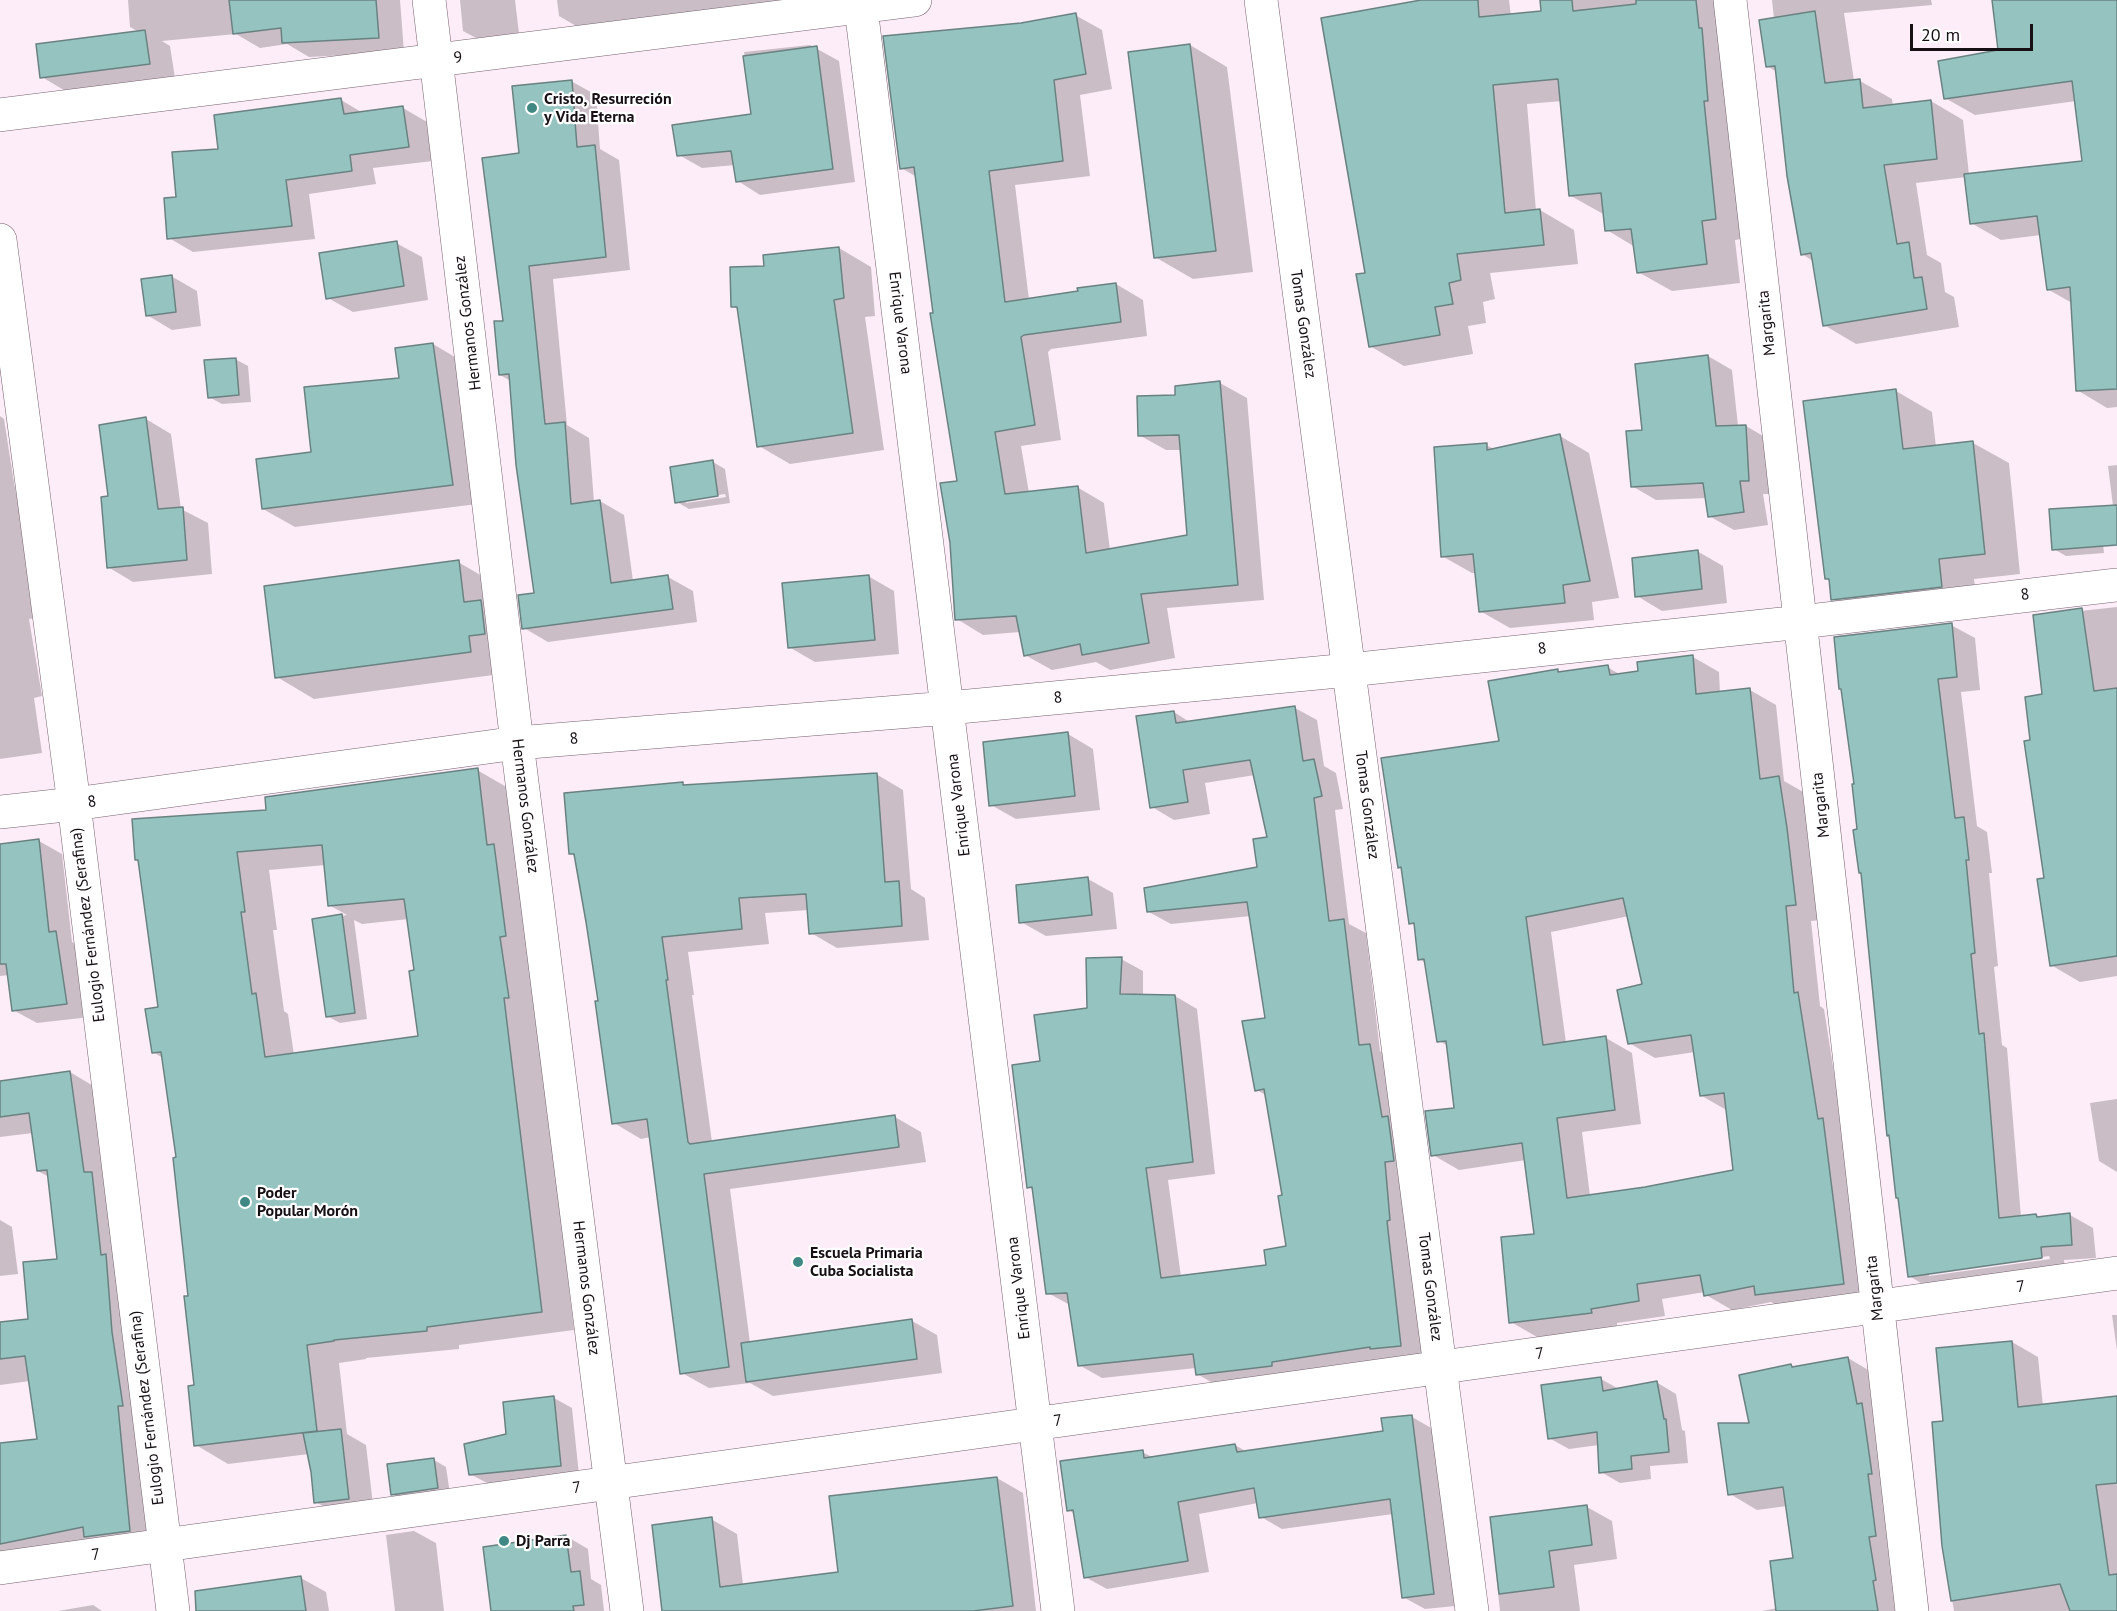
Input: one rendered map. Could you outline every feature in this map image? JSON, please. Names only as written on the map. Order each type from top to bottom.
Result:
[{"type":"street","name":"Hermanos González","points":[[429,0],[517,743],[627,1611]]},
{"type":"street","name":"9","points":[[0,115],[436,61],[860,3],[915,0]]},
{"type":"street","name":"Tomas González","points":[[1261,0],[1472,1611]]},
{"type":"street","name":"Margarita","points":[[1730,0],[1912,1611]]},
{"type":"street","name":"Enrique Varona","points":[[860,3],[1058,1611]]},
{"type":"street","name":"Eulogio Fernández (Serafina)","points":[[0,240],[74,804],[173,1611]]},
{"type":"street","name":"8","points":[[0,812],[74,804],[517,743],[948,708],[1349,670],[1801,622],[2117,585]]},
{"type":"street","name":"7","points":[[0,1568],[2117,1274]]},
{"type":"building","points":[[229,0],[376,0],[379,38],[282,43],[281,28],[233,34]]},
{"type":"building","points":[[1421,0],[1478,0],[1479,17],[1541,11],[1540,0],[1572,0],[1573,11],[1636,4],[1636,0],[1696,0],[1699,28],[1702,28],[1708,101],[1704,101],[1716,219],[1702,221],[1707,264],[1637,273],[1631,229],[1605,231],[1601,193],[1569,196],[1558,79],[1493,85],[1505,213],[1540,209],[1544,245],[1457,254],[1461,280],[1449,283],[1453,304],[1435,307],[1440,335],[1369,347],[1356,274],[1365,273],[1321,18]]},
{"type":"building","points":[[1992,0],[2117,0],[2117,389],[2076,391],[2070,287],[2047,290],[2037,216],[1970,224],[1964,174],[2082,161],[2072,81],[1944,99],[1938,61],[1998,50]]},
{"type":"building","points":[[1815,11],[1825,83],[1860,79],[1863,108],[1931,100],[1937,159],[1884,165],[1897,244],[1909,242],[1914,278],[1922,277],[1927,309],[1823,326],[1811,253],[1801,255],[1787,176],[1775,66],[1766,67],[1759,20]]},
{"type":"building","points":[[1076,13],[1086,74],[1054,80],[1063,161],[989,171],[1005,302],[1116,283],[1121,322],[1021,337],[1035,425],[995,432],[1005,494],[1078,486],[1086,553],[1187,535],[1179,435],[1138,436],[1137,396],[1175,395],[1175,386],[1220,381],[1238,585],[1141,594],[1149,643],[1082,655],[1080,644],[1024,656],[1016,616],[955,620],[950,543],[940,483],[957,481],[930,313],[933,313],[914,167],[900,169],[883,36],[1021,23]]},
{"type":"building","points":[[145,30],[150,64],[40,78],[36,44]]},
{"type":"building","points":[[1190,44],[1216,251],[1154,258],[1128,52]]},
{"type":"building","points":[[817,46],[833,169],[736,182],[731,151],[677,156],[672,125],[751,114],[743,56]]},
{"type":"building","points":[[572,80],[577,147],[595,145],[606,257],[529,266],[545,424],[565,422],[571,504],[600,500],[611,583],[668,575],[673,609],[522,629],[518,595],[534,593],[516,465],[509,374],[499,375],[494,321],[503,321],[482,158],[519,153],[512,86]]},
{"type":"building","points":[[341,98],[344,114],[403,106],[409,147],[350,155],[352,171],[286,180],[292,226],[167,239],[164,198],[176,197],[172,152],[218,149],[214,115]]},
{"type":"building","points":[[397,241],[404,286],[326,299],[319,253]]},
{"type":"building","points":[[839,247],[844,298],[834,300],[853,433],[757,447],[737,307],[731,307],[730,267],[764,266],[763,255]]},
{"type":"building","points":[[172,275],[176,312],[146,316],[141,279]]},
{"type":"building","points":[[433,343],[453,485],[262,509],[256,459],[311,452],[304,387],[399,378],[395,348]]},
{"type":"building","points":[[1708,355],[1716,426],[1746,425],[1749,481],[1740,481],[1744,512],[1708,517],[1703,483],[1631,487],[1626,431],[1642,430],[1635,364]]},
{"type":"building","points":[[236,358],[239,395],[208,398],[204,360]]},
{"type":"building","points":[[1896,389],[1903,449],[1973,441],[1985,554],[1939,559],[1942,587],[1831,600],[1829,579],[1825,579],[1803,401]]},
{"type":"building","points":[[146,417],[158,509],[183,507],[187,560],[107,568],[101,497],[108,496],[99,425]]},
{"type":"building","points":[[1560,434],[1590,581],[1563,585],[1565,603],[1479,612],[1473,554],[1441,557],[1434,447],[1487,443],[1487,450]]},
{"type":"building","points":[[713,460],[718,496],[675,503],[670,467]]},
{"type":"building","points":[[2117,505],[2117,545],[2052,550],[2049,509]]},
{"type":"building","points":[[1698,550],[1702,589],[1635,597],[1632,558]]},
{"type":"building","points":[[459,560],[464,602],[481,600],[485,634],[469,636],[471,652],[275,678],[264,586]]},
{"type":"building","points":[[869,575],[875,640],[788,648],[782,583]]},
{"type":"building","points":[[2082,608],[2094,691],[2117,688],[2117,956],[2050,966],[2037,879],[2044,878],[2024,741],[2030,740],[2025,697],[2042,694],[2033,615]]},
{"type":"building","points":[[1952,623],[1957,677],[1938,679],[1955,818],[1964,817],[1969,860],[1966,860],[1975,953],[1971,954],[1979,1034],[1984,1033],[1999,1218],[2070,1213],[2072,1245],[2041,1247],[2042,1258],[1908,1277],[1889,1135],[1887,1136],[1861,873],[1859,873],[1853,830],[1857,829],[1852,784],[1854,784],[1841,689],[1839,689],[1834,637]]},
{"type":"building","points":[[1693,655],[1696,694],[1750,688],[1760,779],[1779,776],[1796,905],[1786,906],[1794,993],[1798,992],[1818,1119],[1823,1118],[1844,1284],[1755,1295],[1754,1286],[1704,1296],[1700,1275],[1637,1284],[1639,1301],[1591,1309],[1592,1313],[1509,1323],[1501,1237],[1534,1234],[1522,1143],[1431,1156],[1425,1111],[1454,1108],[1446,1041],[1437,1042],[1424,959],[1418,960],[1414,923],[1409,924],[1381,758],[1499,741],[1488,681],[1558,669],[1558,672],[1608,665],[1610,675],[1638,671],[1637,662]],"holes":[[[1623,898],[1642,984],[1617,990],[1628,1044],[1691,1035],[1700,1096],[1724,1093],[1733,1170],[1645,1187],[1567,1198],[1557,1118],[1615,1110],[1606,1036],[1543,1045],[1526,917]]]},
{"type":"building","points":[[1295,706],[1303,761],[1314,759],[1322,796],[1314,798],[1329,921],[1344,919],[1359,1045],[1370,1044],[1382,1117],[1388,1116],[1394,1161],[1385,1162],[1390,1220],[1387,1221],[1401,1346],[1370,1349],[1370,1347],[1272,1362],[1272,1366],[1196,1375],[1193,1354],[1078,1366],[1067,1293],[1046,1294],[1032,1187],[1027,1188],[1012,1065],[1040,1061],[1034,1015],[1087,1008],[1086,958],[1122,957],[1120,994],[1175,995],[1193,1162],[1146,1168],[1161,1278],[1266,1265],[1264,1250],[1286,1246],[1278,1196],[1282,1195],[1264,1089],[1255,1091],[1242,1021],[1265,1018],[1247,902],[1147,912],[1144,888],[1257,867],[1253,839],[1267,837],[1250,760],[1183,770],[1188,802],[1150,808],[1136,716],[1174,711],[1176,723]]},
{"type":"building","points":[[1068,732],[1075,796],[989,806],[983,742]]},
{"type":"building","points":[[478,768],[487,845],[494,844],[506,936],[500,937],[509,998],[504,998],[542,1312],[427,1327],[427,1331],[334,1340],[307,1345],[317,1431],[194,1446],[188,1386],[194,1385],[184,1296],[188,1296],[173,1158],[176,1157],[161,1052],[152,1053],[145,1009],[158,1007],[138,860],[135,860],[132,819],[266,810],[265,797]],"holes":[[[322,845],[328,906],[404,899],[414,970],[409,971],[418,1036],[265,1057],[256,993],[252,994],[241,912],[245,912],[237,852]]]},
{"type":"building","points":[[877,773],[885,882],[899,881],[902,926],[809,934],[806,894],[739,898],[742,929],[662,937],[668,980],[666,980],[690,1144],[895,1115],[899,1147],[704,1174],[729,1367],[680,1374],[647,1119],[612,1124],[595,1001],[598,1001],[586,922],[574,854],[569,854],[564,793],[683,782],[683,785]]},
{"type":"building","points":[[39,839],[49,932],[56,931],[67,1004],[12,1011],[6,964],[0,964],[0,844]]},
{"type":"building","points":[[1088,877],[1092,915],[1019,923],[1016,885]]},
{"type":"building","points":[[342,914],[355,1013],[326,1017],[312,919]]},
{"type":"building","points":[[70,1071],[84,1172],[92,1172],[101,1255],[106,1254],[112,1332],[123,1406],[118,1406],[130,1531],[84,1537],[83,1527],[0,1544],[0,1443],[37,1439],[25,1356],[0,1359],[0,1322],[28,1319],[23,1262],[57,1259],[47,1170],[37,1171],[29,1113],[0,1117],[0,1081]]},
{"type":"building","points":[[912,1319],[917,1359],[746,1382],[741,1343]]},
{"type":"building","points":[[2012,1341],[2018,1407],[2117,1396],[2117,1483],[2096,1485],[2109,1575],[2117,1574],[2117,1611],[2070,1611],[2060,1584],[1951,1601],[1942,1546],[1932,1422],[1943,1421],[1936,1348]]},
{"type":"building","points":[[1848,1357],[1857,1404],[1862,1403],[1872,1474],[1868,1474],[1876,1536],[1869,1537],[1878,1611],[1776,1611],[1770,1561],[1793,1558],[1783,1487],[1728,1495],[1718,1423],[1749,1423],[1739,1375],[1791,1364],[1792,1367]]},
{"type":"building","points":[[1601,1377],[1603,1391],[1657,1381],[1664,1419],[1666,1419],[1669,1452],[1631,1456],[1632,1469],[1599,1473],[1597,1432],[1548,1439],[1541,1385]]},
{"type":"building","points":[[554,1396],[561,1466],[469,1475],[464,1444],[506,1434],[503,1402]]},
{"type":"building","points":[[1412,1415],[1434,1594],[1402,1598],[1390,1499],[1259,1518],[1254,1488],[1178,1502],[1188,1561],[1084,1578],[1073,1510],[1067,1511],[1060,1461],[1143,1450],[1144,1458],[1235,1444],[1237,1452],[1383,1431],[1381,1418]]},
{"type":"building","points":[[341,1429],[349,1499],[314,1503],[311,1472],[303,1433]]},
{"type":"building","points":[[434,1458],[438,1488],[391,1495],[387,1464]]},
{"type":"building","points":[[997,1477],[1013,1606],[973,1611],[662,1611],[652,1525],[712,1517],[720,1587],[838,1572],[829,1496]]},
{"type":"building","points":[[1587,1505],[1592,1545],[1549,1551],[1554,1587],[1499,1594],[1490,1517]]},
{"type":"building","points":[[566,1535],[571,1572],[580,1571],[584,1605],[573,1606],[574,1611],[491,1611],[483,1547]]},
{"type":"building","points":[[301,1576],[306,1611],[196,1611],[195,1591]]},
{"type":"place","name":"Cristo, Resurreción y Vida Eterna","points":[[532,108]]},
{"type":"place","name":"Poder Popular Morón","points":[[245,1202]]},
{"type":"place","name":"Escuela Primaria Cuba Socialista","points":[[798,1262]]},
{"type":"place","name":"Dj Parra","points":[[504,1541]]}]
